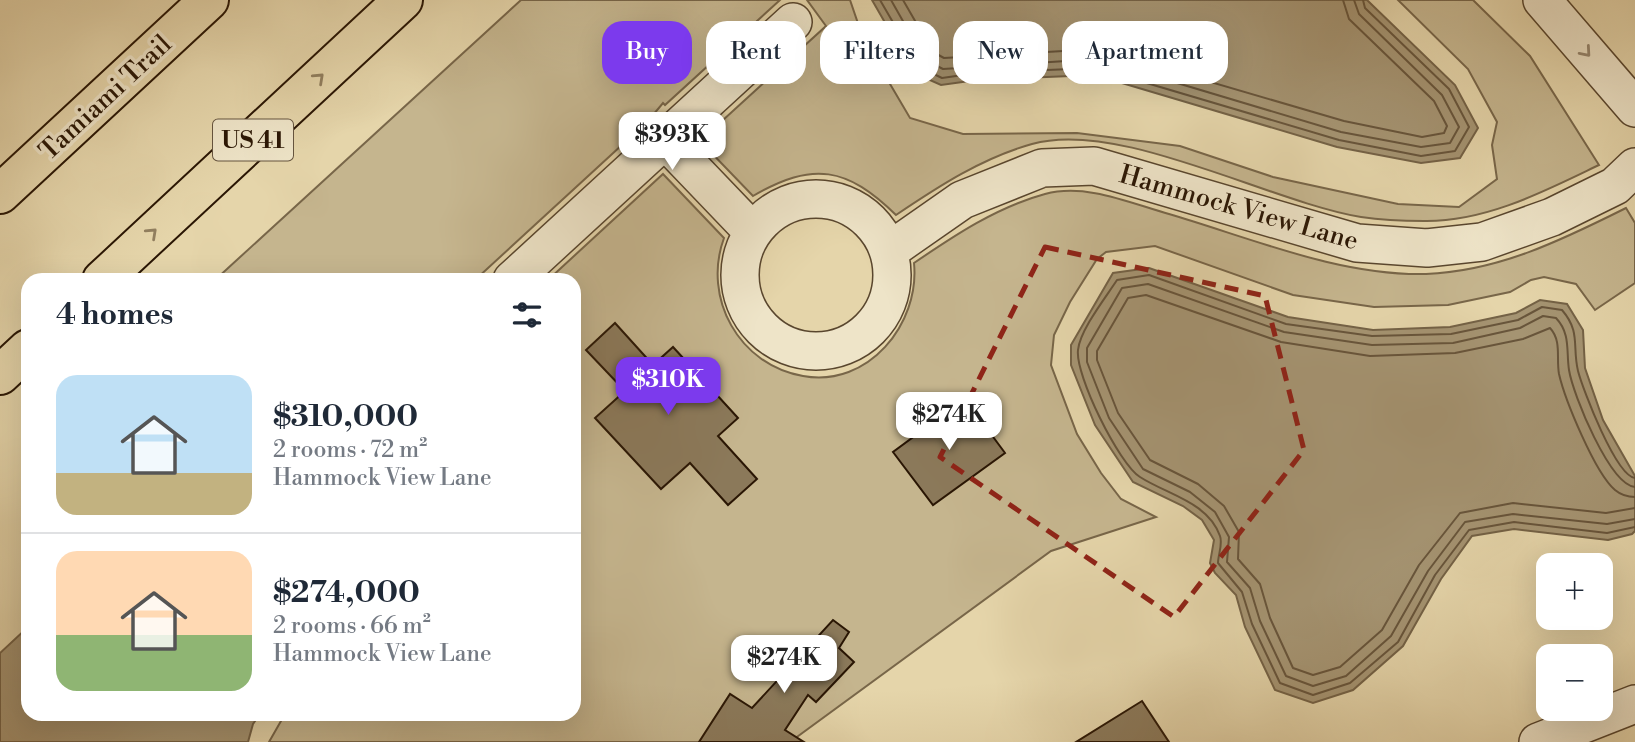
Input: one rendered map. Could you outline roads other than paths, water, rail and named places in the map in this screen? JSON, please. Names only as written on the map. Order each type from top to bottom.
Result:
[{"type":"main road","name":"Tamiami Trail","points":[[0,194],[209,0]]},
{"type":"main road","name":"US 41","points":[[110,273],[403,0]]},
{"type":"main road","points":[[0,375],[21,356]]},
{"type":"street","points":[[1542,0],[1635,108]]},
{"type":"street","points":[[520,273],[725,84]]},
{"type":"street","points":[[664,139],[753,232]]},
{"type":"street","name":"Hammock View Lane","points":[[888,250],[962,200],[1042,168],[1094,166],[1357,243],[1427,247],[1482,242],[1552,217],[1615,186],[1635,167]]},
{"type":"street","points":[[814,198],[838,202],[860,212],[877,229],[888,250],[892,274],[890,297],[880,318],[864,335],[829,350],[804,350],[779,342],[759,327],[745,305],[739,280],[742,255],[753,232],[769,215],[790,203],[814,198]]},
{"type":"street","points":[[1538,742],[1635,705]]},
{"type":"water","points":[[872,0],[1367,0],[1455,85],[1478,128],[1460,158],[1421,163],[1337,147],[1125,84],[1228,84],[1228,21],[1062,21],[1062,76],[1048,77],[1048,21],[953,21],[953,83],[941,85],[939,84],[939,21],[884,21]]},
{"type":"water","points":[[1149,268],[1288,317],[1373,330],[1450,327],[1516,313],[1540,300],[1567,304],[1583,330],[1585,368],[1603,420],[1635,476],[1635,531],[1608,540],[1514,529],[1472,536],[1441,579],[1403,646],[1353,690],[1313,703],[1275,690],[1245,627],[1236,595],[1215,573],[1210,563],[1214,540],[1202,520],[1183,506],[1133,482],[1095,425],[1071,365],[1071,345],[1113,273]]},
{"type":"water","points":[[21,634],[21,721],[255,721],[248,742],[0,742],[0,653]]}]
